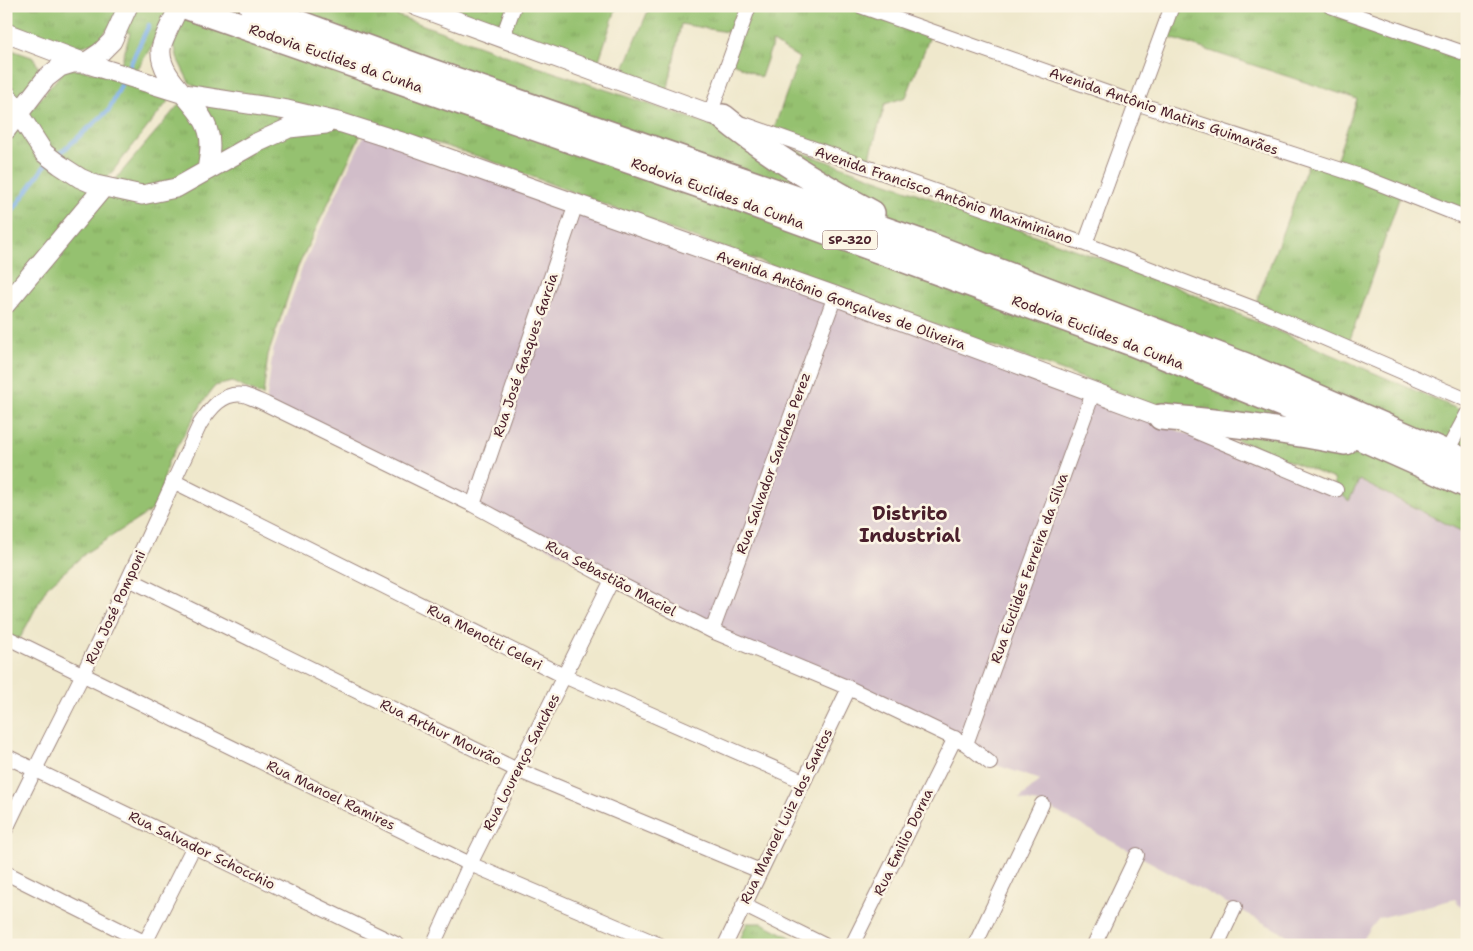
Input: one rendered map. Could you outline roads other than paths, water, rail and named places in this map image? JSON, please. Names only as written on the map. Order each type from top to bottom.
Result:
[{"type":"highway","name":"Rodovia Euclides da Cunha","points":[[185,6],[704,187],[1132,343],[1395,452],[1467,485]]},
{"type":"highway","name":"Rodovia Euclides da Cunha","points":[[252,6],[438,74],[926,244],[1246,366],[1456,458]]},
{"type":"highway","points":[[717,115],[832,192],[893,224],[926,244]]},
{"type":"highway","points":[[1161,417],[1274,429],[1395,452]]},
{"type":"main road","points":[[6,130],[46,78],[60,67],[73,63],[85,63],[101,52],[112,41],[128,6]]},
{"type":"main road","points":[[179,6],[161,49],[163,64],[174,83],[202,117],[208,131],[210,148],[207,170]]},
{"type":"main road","name":"Avenida Francisco Antônio Maximiniano","points":[[416,6],[502,39],[717,115]]},
{"type":"main road","name":"Avenida Antônio Gonçalves de Oliveira","points":[[6,33],[85,63],[184,94],[287,110],[342,123],[405,143],[835,296],[1161,417]]},
{"type":"main road","name":"Avenida Antônio Gonçalves de Oliveira","points":[[6,94],[44,153],[60,165],[80,178],[104,187],[142,195],[176,188],[254,144],[289,128],[342,123]]},
{"type":"main road","points":[[6,304],[104,187]]},
{"type":"street","points":[[502,39],[514,6]]},
{"type":"street","points":[[717,115],[749,6]]},
{"type":"street","name":"Avenida Antônio Matins Guimarães","points":[[860,6],[1136,103],[1360,176],[1467,218]]},
{"type":"street","points":[[1085,244],[1172,6]]},
{"type":"street","points":[[1330,6],[1467,54]]},
{"type":"street","name":"Avenida Francisco Antônio Maximiniano","points":[[717,115],[1085,244],[1266,313],[1467,400]]},
{"type":"street","name":"Rua José Gasques Garcia","points":[[473,505],[576,204]]},
{"type":"street","name":"Rua Salvador Sanches Perez","points":[[712,631],[835,296]]},
{"type":"street","name":"Rua Euclides Ferreira da Silva","points":[[960,741],[1093,393]]},
{"type":"street","name":"Rua Sebastião Maciel","points":[[232,395],[243,395],[266,404],[473,505],[612,580],[712,631],[849,688],[960,741],[990,763]]},
{"type":"street","name":"Rua José Pomponi","points":[[6,829],[129,579],[200,424],[211,408],[221,400],[232,395]]},
{"type":"street","points":[[1456,458],[1467,414]]},
{"type":"street","name":"Avenida Antônio Gonçalves de Oliveira","points":[[1161,417],[1336,490]]},
{"type":"street","name":"Rua Menotti Celeri","points":[[173,481],[564,676],[802,781]]},
{"type":"street","name":"Rua Arthur Mourão","points":[[129,579],[516,770],[760,871]]},
{"type":"street","name":"Rua Lourenço Sanches","points":[[433,945],[516,770],[612,580]]},
{"type":"street","name":"Rua Manoel Ramires","points":[[6,636],[470,864],[660,945]]},
{"type":"street","name":"Rua Manoel Luiz dos Santos","points":[[725,945],[802,781],[849,688]]},
{"type":"street","name":"Rua Emilio Dorna","points":[[852,945],[960,741]]},
{"type":"street","name":"Rua Salvador Schocchio","points":[[6,756],[398,945]]},
{"type":"street","points":[[975,945],[1042,804]]},
{"type":"street","points":[[6,873],[146,944],[194,846]]},
{"type":"street","points":[[1094,945],[1137,855]]},
{"type":"street","points":[[743,905],[824,945]]},
{"type":"street","points":[[1218,945],[1236,907]]},
{"type":"waterway","points":[[127,71],[149,25]]},
{"type":"waterway","points":[[57,156],[109,110],[123,81]]},
{"type":"waterway","points":[[6,220],[49,162]]},
{"type":"district","name":"Distrito Industrial","points":[[910,524]]}]
